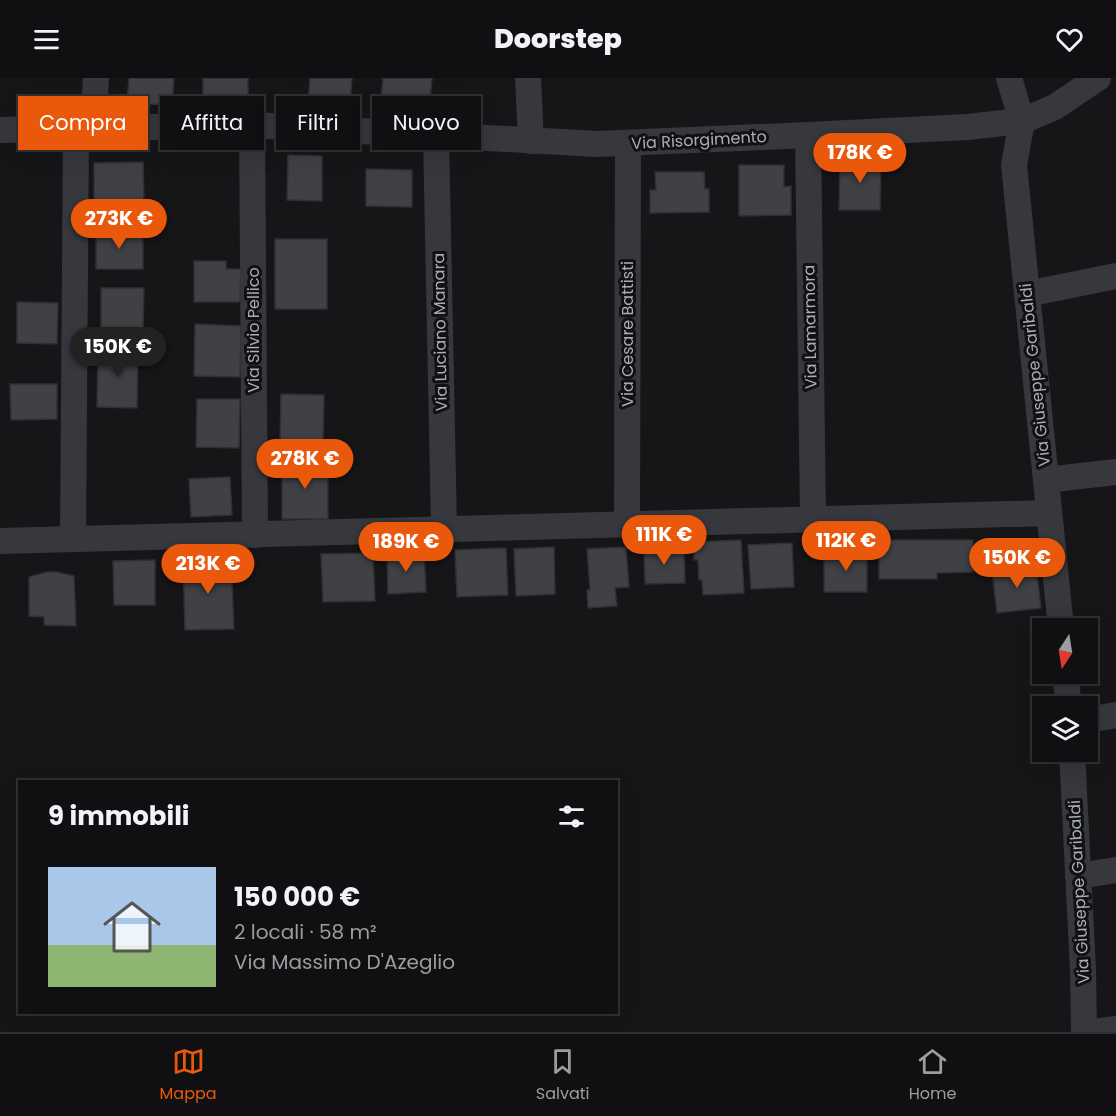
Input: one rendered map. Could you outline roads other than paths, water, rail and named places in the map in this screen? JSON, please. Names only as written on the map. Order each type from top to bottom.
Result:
[{"type":"street","points":[[92,96],[96,78]]},
{"type":"street","points":[[528,78],[531,141]]},
{"type":"street","points":[[1010,78],[1022,122]]},
{"type":"street","name":"Via Risorgimento","points":[[481,138],[597,144],[967,127],[1022,122],[1055,106],[1098,78]]},
{"type":"street","name":"Via Giuseppe Garibaldi","points":[[1022,122],[1014,165],[1060,618]]},
{"type":"street","name":"Via Risorgimento","points":[[264,126],[372,132]]},
{"type":"street","name":"Via Risorgimento","points":[[0,130],[18,130]]},
{"type":"street","name":"Via Lamarmora","points":[[808,135],[813,519]]},
{"type":"street","name":"Via Cesare Battisti","points":[[627,524],[628,143]]},
{"type":"street","points":[[73,539],[83,150]]},
{"type":"street","name":"Via Silvio Pellico","points":[[252,150],[255,535]]},
{"type":"street","name":"Via Luciano Manara","points":[[436,150],[444,529]]},
{"type":"street","points":[[1027,294],[1116,276]]},
{"type":"street","points":[[1046,480],[1116,472]]},
{"type":"street","points":[[0,541],[1049,513]]},
{"type":"street","points":[[1098,718],[1116,715]]},
{"type":"street","name":"Via Giuseppe Garibaldi","points":[[1072,762],[1083,970],[1083,1032]]},
{"type":"street","points":[[1078,876],[1116,870]]},
{"type":"street","points":[[1094,1032],[1116,1029]]}]
